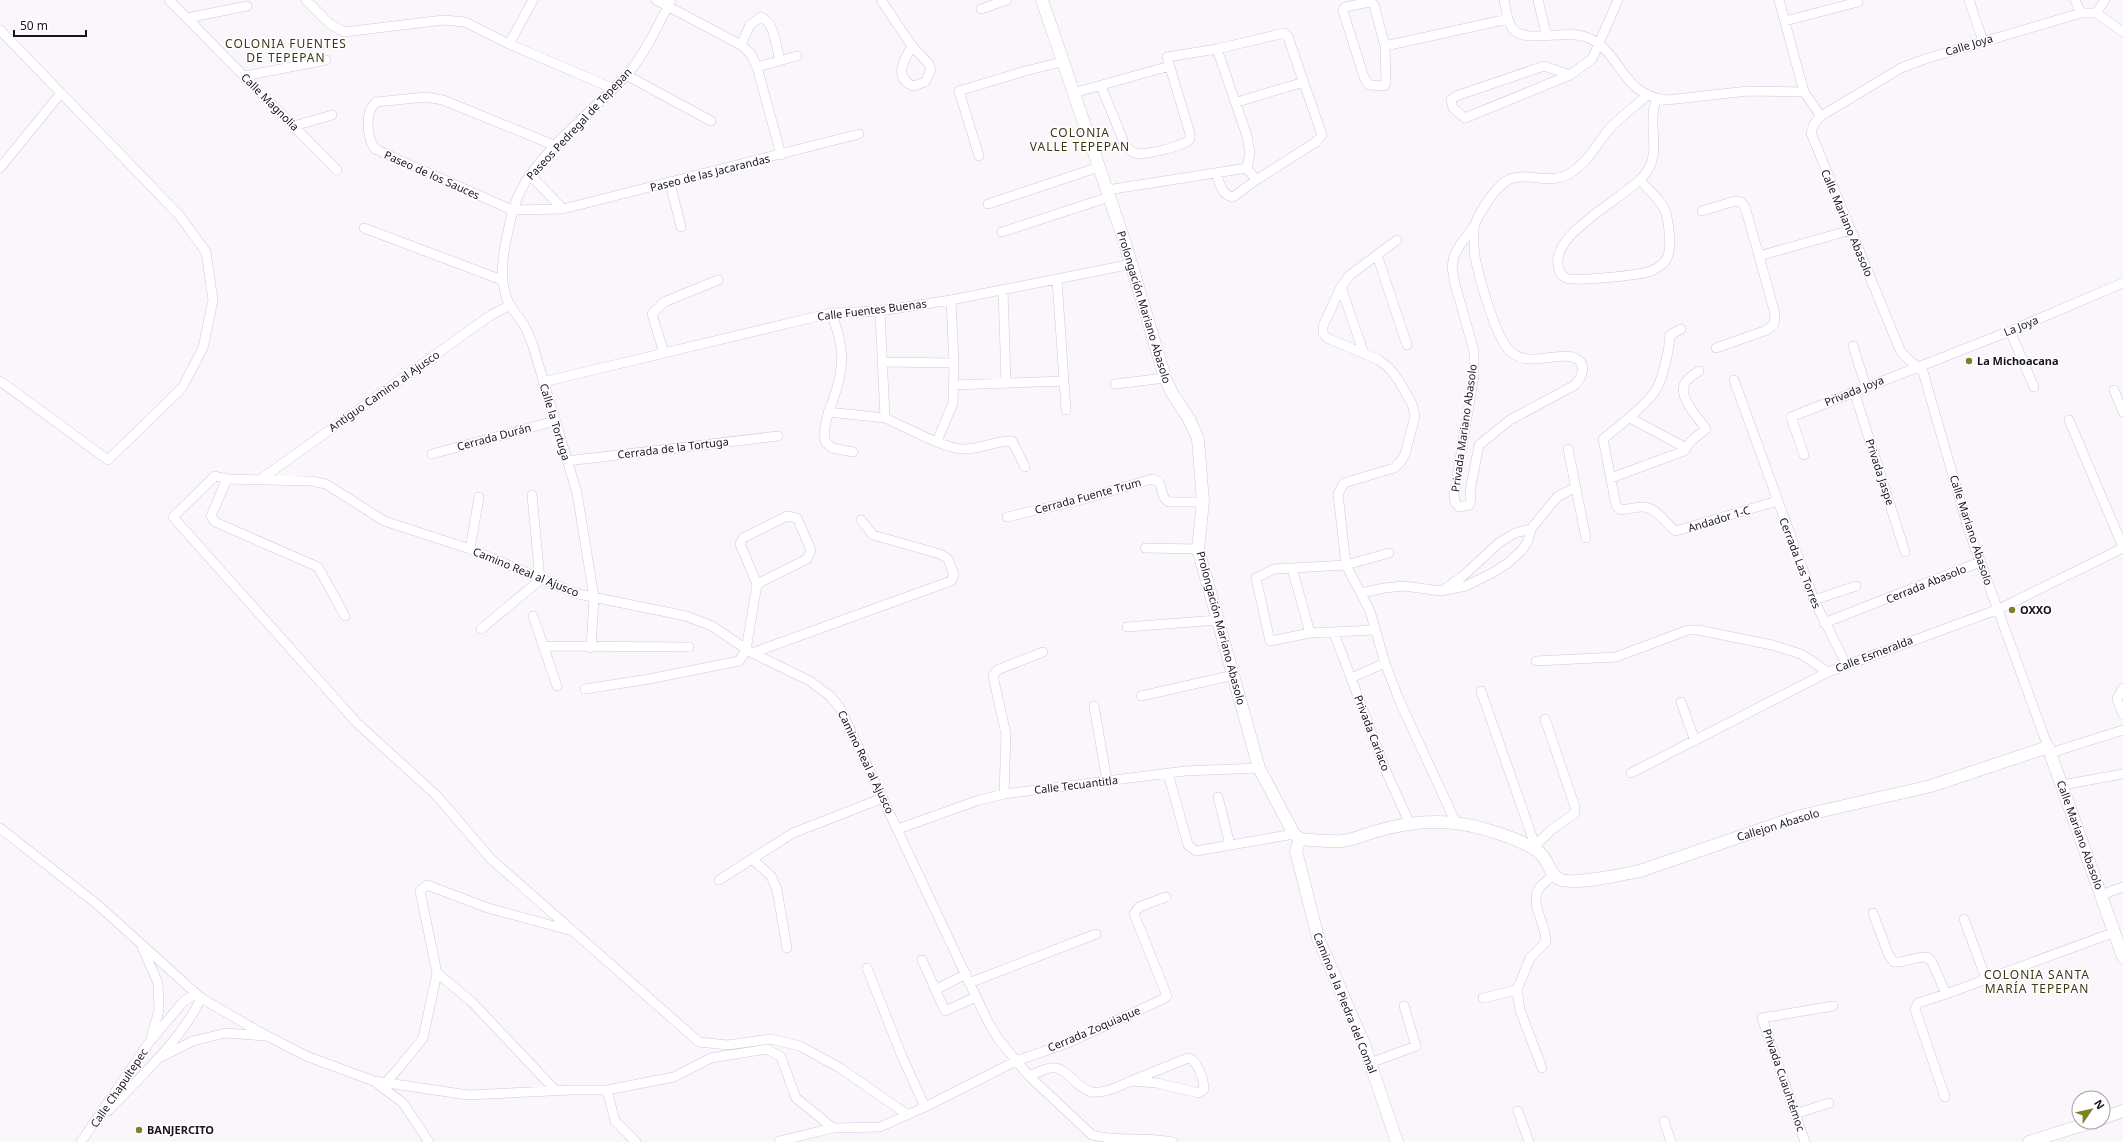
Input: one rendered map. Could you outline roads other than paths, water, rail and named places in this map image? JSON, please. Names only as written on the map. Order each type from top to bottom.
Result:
[{"type":"street","name":"Calle Magnolia","points":[[169,0],[337,170]]},
{"type":"street","points":[[306,0],[330,24],[344,32],[444,20],[465,22],[509,44],[612,88]]},
{"type":"street","points":[[509,44],[533,0]]},
{"type":"street","name":"Paseo de las Jacarandas","points":[[512,210],[563,209],[670,184],[781,154],[757,67],[751,54],[741,45],[670,3],[656,0]]},
{"type":"street","points":[[881,0],[912,46]]},
{"type":"street","points":[[981,9],[1007,0]]},
{"type":"street","name":"Prolongación Mariano Abasolo","points":[[1042,0],[1132,264],[1165,378],[1172,393],[1189,419],[1198,440],[1203,502],[1198,549],[1259,768],[1297,837]]},
{"type":"street","points":[[1504,0],[1508,19],[1512,28],[1519,35],[1528,37],[1546,34],[1586,36],[1598,44],[1636,89],[1656,99],[1667,100],[1748,90],[1804,92]]},
{"type":"street","points":[[1538,0],[1546,34]]},
{"type":"street","points":[[1570,75],[1544,66],[1456,96],[1451,100],[1453,108],[1465,118],[1570,75],[1592,59],[1618,0]]},
{"type":"street","points":[[1779,0],[1804,92],[1822,116]]},
{"type":"street","points":[[1969,0],[1982,41]]},
{"type":"street","points":[[2075,0],[2081,13]]},
{"type":"street","points":[[2104,0],[2096,13],[2123,32]]},
{"type":"street","points":[[1370,2],[1374,5],[1385,46],[1386,83],[1384,86],[1369,85],[1364,77],[1343,11],[1345,7],[1370,2]]},
{"type":"street","points":[[1785,21],[1858,2]]},
{"type":"street","name":"Paseos Pedregal de Tepepan","points":[[503,253],[512,210],[530,175],[556,146],[626,75],[648,44],[670,3]]},
{"type":"street","points":[[187,18],[247,6]]},
{"type":"street","name":"Calle Joya","points":[[1822,116],[1901,68],[1982,41],[2081,13],[2096,13]]},
{"type":"street","points":[[741,45],[750,25],[761,17],[767,20],[770,25],[780,61]]},
{"type":"street","points":[[1385,46],[1508,19]]},
{"type":"street","points":[[0,30],[179,215],[206,252],[213,300],[203,348],[182,388],[108,460],[0,380]]},
{"type":"street","points":[[1101,86],[1125,145],[1130,150],[1135,153],[1142,153],[1183,145],[1190,139],[1190,134],[1167,57],[1217,48],[1284,33],[1288,37],[1322,135],[1316,142],[1256,180],[1233,197],[1227,196],[1223,192],[1216,173]]},
{"type":"street","points":[[1217,48],[1237,102],[1250,154],[1247,168],[1256,180]]},
{"type":"street","points":[[757,67],[797,56]]},
{"type":"street","points":[[245,76],[326,60]]},
{"type":"street","points":[[979,156],[960,91],[1024,71],[1062,62]]},
{"type":"street","points":[[1073,93],[1170,66]]},
{"type":"street","points":[[626,75],[711,121]]},
{"type":"street","points":[[1237,102],[1304,82]]},
{"type":"street","points":[[0,168],[61,93]]},
{"type":"street","name":"Privada Mariano Abasolo","points":[[1475,225],[1475,255],[1484,291],[1501,338],[1510,352],[1520,358],[1540,360],[1574,357],[1581,362],[1583,370],[1582,378],[1575,385],[1510,420],[1479,445],[1470,491],[1471,499],[1469,505],[1464,508],[1459,507],[1455,502],[1454,495],[1474,375],[1474,350],[1455,284],[1452,268],[1454,256],[1498,187],[1510,179],[1552,179],[1568,174],[1587,161],[1613,125],[1634,109],[1647,95]]},
{"type":"street","name":"Paseo de los Sauces","points":[[512,210],[375,149],[371,143],[369,133],[371,107],[376,102],[394,100],[426,97],[443,100],[556,146]]},
{"type":"street","points":[[1640,180],[1663,205],[1666,214],[1669,246],[1667,258],[1663,264],[1650,272],[1580,280],[1566,278],[1560,274],[1557,263],[1558,252],[1566,242],[1596,213],[1640,180],[1647,171],[1655,152],[1652,116],[1656,99]]},
{"type":"street","points":[[294,126],[332,115]]},
{"type":"street","name":"Calle Mariano Abasolo","points":[[1822,116],[1814,124],[1811,133],[1813,142],[1900,350],[1906,360],[1917,366],[1923,372],[1980,562],[1999,609],[2123,957]]},
{"type":"street","points":[[781,154],[859,134]]},
{"type":"street","points":[[988,204],[1099,167]]},
{"type":"street","points":[[1002,232],[1108,194],[1247,168]]},
{"type":"street","points":[[530,175],[563,209]]},
{"type":"street","points":[[670,184],[681,227]]},
{"type":"street","points":[[1702,211],[1735,201],[1741,202],[1745,207],[1775,314],[1774,324],[1767,330],[1716,348]]},
{"type":"street","points":[[364,228],[502,280]]},
{"type":"street","points":[[1759,256],[1850,230]]},
{"type":"street","points":[[1397,240],[1350,275],[1341,287],[1323,326],[1323,333],[1326,338],[1378,360],[1389,368],[1399,381],[1412,404],[1415,416],[1405,454],[1394,468],[1344,483],[1340,487],[1338,494],[1346,565],[1370,612],[1385,663],[1400,702],[1456,823]]},
{"type":"street","name":"Calle la Tortuga","points":[[503,253],[502,280],[509,306],[526,329],[534,346],[543,382],[577,493],[594,597],[592,648]]},
{"type":"street","points":[[1377,255],[1407,345]]},
{"type":"street","name":"Calle Fuentes Buenas","points":[[543,382],[832,314],[880,311],[951,300],[1132,264]]},
{"type":"street","points":[[664,353],[652,314],[664,302],[718,280]]},
{"type":"street","points":[[1057,280],[1066,410]]},
{"type":"street","name":"La Joya","points":[[1917,366],[2010,331],[2123,283]]},
{"type":"street","points":[[1341,287],[1364,354]]},
{"type":"street","points":[[1003,289],[1006,382]]},
{"type":"street","points":[[937,441],[953,402],[954,363],[951,300]]},
{"type":"street","name":"Antiguo Camino al Ajusco","points":[[261,478],[491,315],[509,306]]},
{"type":"street","points":[[880,311],[885,418]]},
{"type":"street","points":[[832,314],[843,347],[843,365],[836,393],[828,412],[825,441],[832,448],[853,452]]},
{"type":"street","name":"Andador 1-C","points":[[1681,330],[1670,335],[1669,354],[1656,389],[1630,418],[1603,439],[1616,505],[1619,509],[1625,511],[1643,507],[1654,510],[1676,531],[1777,502]]},
{"type":"street","points":[[2010,331],[2034,387]]},
{"type":"street","points":[[1853,346],[1866,387]]},
{"type":"street","points":[[883,362],[954,363]]},
{"type":"street","name":"Privada Joya","points":[[1804,455],[1791,417],[1917,366]]},
{"type":"street","points":[[1611,478],[1684,451],[1691,440],[1706,429],[1688,405],[1683,392],[1684,384],[1699,370]]},
{"type":"street","points":[[1115,384],[1165,378]]},
{"type":"street","name":"Cerrada Las Torres","points":[[1734,380],[1777,502],[1814,600],[1824,623],[1846,664]]},
{"type":"street","points":[[954,385],[1064,381]]},
{"type":"street","points":[[2114,390],[2123,412]]},
{"type":"street","name":"Privada Jaspe","points":[[1854,391],[1905,552]]},
{"type":"street","points":[[828,412],[885,418],[961,450],[975,449],[1005,441],[1012,441],[1025,467]]},
{"type":"street","points":[[1630,418],[1686,448]]},
{"type":"street","points":[[2069,420],[2123,547]]},
{"type":"street","name":"Cerrada Durán","points":[[432,454],[555,421]]},
{"type":"street","name":"Cerrada de la Tortuga","points":[[567,461],[778,436]]},
{"type":"street","points":[[1568,449],[1586,538]]},
{"type":"street","name":"Camino Real al Ajusco","points":[[572,931],[491,859],[437,796],[357,723],[173,518],[215,476],[227,478],[261,478],[311,481],[326,484],[384,521],[470,548],[540,580],[578,594],[686,616],[712,626],[749,651],[810,681],[830,696],[840,708],[976,997],[999,1040],[1029,1076],[1084,1129],[1104,1141],[1162,1140],[1174,1142]]},
{"type":"street","points":[[227,478],[211,516],[215,522],[318,567],[345,616]]},
{"type":"street","name":"Cerrada Fuente Trum","points":[[1007,517],[1084,499],[1152,479],[1159,482],[1165,500],[1169,502],[1203,502]]},
{"type":"street","points":[[1361,593],[1404,586],[1441,591],[1466,586],[1508,563],[1528,541],[1531,529],[1557,497],[1576,487]]},
{"type":"street","points":[[481,629],[540,580],[532,495]]},
{"type":"street","points":[[470,548],[479,497]]},
{"type":"street","points":[[749,651],[757,584],[740,544],[743,538],[787,516],[797,518],[811,550],[807,559],[757,584]]},
{"type":"street","points":[[585,689],[649,679],[739,661],[749,651],[951,581],[954,576],[948,559],[940,554],[873,535],[861,520]]},
{"type":"street","points":[[1441,591],[1463,576],[1500,542],[1515,533],[1531,529]]},
{"type":"street","name":"Calle Esmeralda","points":[[1631,773],[1828,672],[1846,664],[1999,609],[2123,547]]},
{"type":"street","points":[[1145,548],[1198,549]]},
{"type":"street","points":[[1375,630],[1310,633],[1270,641],[1256,578],[1274,569],[1346,565],[1389,553]]},
{"type":"street","name":"Cerrada Abasolo","points":[[1824,623],[1980,562]]},
{"type":"street","points":[[1292,568],[1310,633]]},
{"type":"street","points":[[1814,600],[1856,586]]},
{"type":"street","points":[[533,616],[557,686]]},
{"type":"street","points":[[1127,627],[1218,620]]},
{"type":"street","points":[[1536,661],[1616,657],[1688,630],[1698,630],[1772,645],[1801,654],[1828,672]]},
{"type":"street","name":"Privada Cariaco","points":[[1334,633],[1385,769],[1409,822]]},
{"type":"street","points":[[543,646],[592,648],[690,648]]},
{"type":"street","points":[[1004,794],[1006,734],[993,676],[997,670],[1043,652]]},
{"type":"street","points":[[1352,678],[1385,663]]},
{"type":"street","points":[[1141,696],[1234,675]]},
{"type":"street","points":[[2123,688],[2117,699],[2123,714]]},
{"type":"street","points":[[1481,691],[1534,847],[1548,863],[1554,875],[1539,888],[1536,896],[1536,904],[1546,936],[1546,942],[1530,958],[1517,990],[1520,1010],[1542,1068]]},
{"type":"street","points":[[1681,702],[1695,741]]},
{"type":"street","points":[[1094,706],[1107,781]]},
{"type":"street","points":[[1534,847],[1551,830],[1575,813],[1575,807],[1545,719]]},
{"type":"street","points":[[2049,750],[2123,730]]},
{"type":"street","name":"Callejon Abasolo","points":[[1554,875],[1559,879],[1568,882],[1640,871],[1800,816],[1931,786],[2049,750]]},
{"type":"street","name":"Calle Tecuantitla","points":[[898,829],[979,800],[1004,794],[1168,773],[1259,768]]},
{"type":"street","points":[[1168,773],[1188,845],[1196,851],[1230,845],[1297,837],[1342,841],[1409,822],[1426,821],[1456,823],[1484,829],[1534,847]]},
{"type":"street","points":[[2062,785],[2123,774]]},
{"type":"street","points":[[1218,797],[1230,845]]},
{"type":"street","points":[[719,880],[793,833],[883,798]]},
{"type":"street","points":[[0,828],[98,905],[198,996],[306,1056],[374,1081],[468,1095],[607,1090],[674,1077],[711,1058],[767,1049],[781,1057],[796,1098],[833,1128]]},
{"type":"street","name":"Camino a la Piedra del Comal","points":[[1297,837],[1296,851],[1318,938],[1370,1062],[1397,1142]]},
{"type":"street","points":[[752,859],[770,876],[777,890],[787,948]]},
{"type":"street","points":[[385,1082],[424,1038],[437,973],[420,891],[427,884],[488,908],[572,931],[700,1042],[728,1045],[770,1039],[800,1046],[840,1068],[908,1115]]},
{"type":"street","points":[[2101,895],[2123,887]]},
{"type":"street","name":"Cerrada Zoquiaque","points":[[780,1141],[833,1128],[880,1126],[925,1107],[1016,1061],[1068,1043],[1167,996],[1134,914],[1139,907],[1166,897]]},
{"type":"street","points":[[1873,913],[1889,956],[1894,962],[1902,962],[1921,956],[1927,957],[1932,962],[1946,994]]},
{"type":"street","points":[[1964,919],[1986,979]]},
{"type":"street","points":[[1945,1097],[1915,1009],[1918,1003],[2115,932]]},
{"type":"street","points":[[935,990],[1096,934]]},
{"type":"street","name":"Calle Chapultepec","points":[[141,944],[158,983],[159,1010],[150,1041]]},
{"type":"street","points":[[922,960],[945,1011],[976,997]]},
{"type":"street","points":[[867,968],[901,1054],[925,1107]]},
{"type":"street","points":[[437,973],[472,1002],[556,1091]]},
{"type":"street","points":[[1483,998],[1517,990]]},
{"type":"street","name":"Calle Chapultepec","points":[[82,1142],[150,1041],[184,1001],[198,996]]},
{"type":"street","name":"Calle Chapultepec","points":[[87,1134],[156,1060],[194,1013],[198,996]]},
{"type":"street","points":[[1370,1062],[1416,1046],[1404,1006]]},
{"type":"street","name":"Privada Cuauhtémoc","points":[[1805,1142],[1762,1018],[1833,1006]]},
{"type":"street","name":"Calle Chapultepec","points":[[156,1060],[193,1040],[226,1033],[268,1036]]},
{"type":"street","points":[[1029,1076],[1046,1068],[1062,1069],[1082,1087],[1090,1091],[1098,1092],[1191,1058],[1195,1063],[1204,1089],[1202,1092],[1196,1093],[1158,1083],[1131,1081]]},
{"type":"street","points":[[374,1081],[403,1103],[429,1142]]},
{"type":"street","points":[[607,1090],[615,1121],[636,1142]]},
{"type":"street","points":[[1795,1114],[1828,1103]]},
{"type":"street","points":[[2111,1115],[2123,1110]]},
{"type":"street","points":[[1518,1111],[1529,1142]]},
{"type":"street","points":[[1664,1121],[1671,1142]]},
{"type":"street","points":[[2029,1142],[2071,1129]]},
{"type":"place","name":"La Michoacana","points":[[1969,361]]},
{"type":"place","name":"OXXO","points":[[2012,610]]},
{"type":"place","name":"BANJERCITO","points":[[139,1130]]},
{"type":"district","name":"COLONIA FUENTES DE TEPEPAN","points":[[286,51]]},
{"type":"district","name":"COLONIA VALLE TEPEPAN","points":[[1080,140]]},
{"type":"district","name":"COLONIA SANTA MARÍA TEPEPAN","points":[[2037,982]]}]
